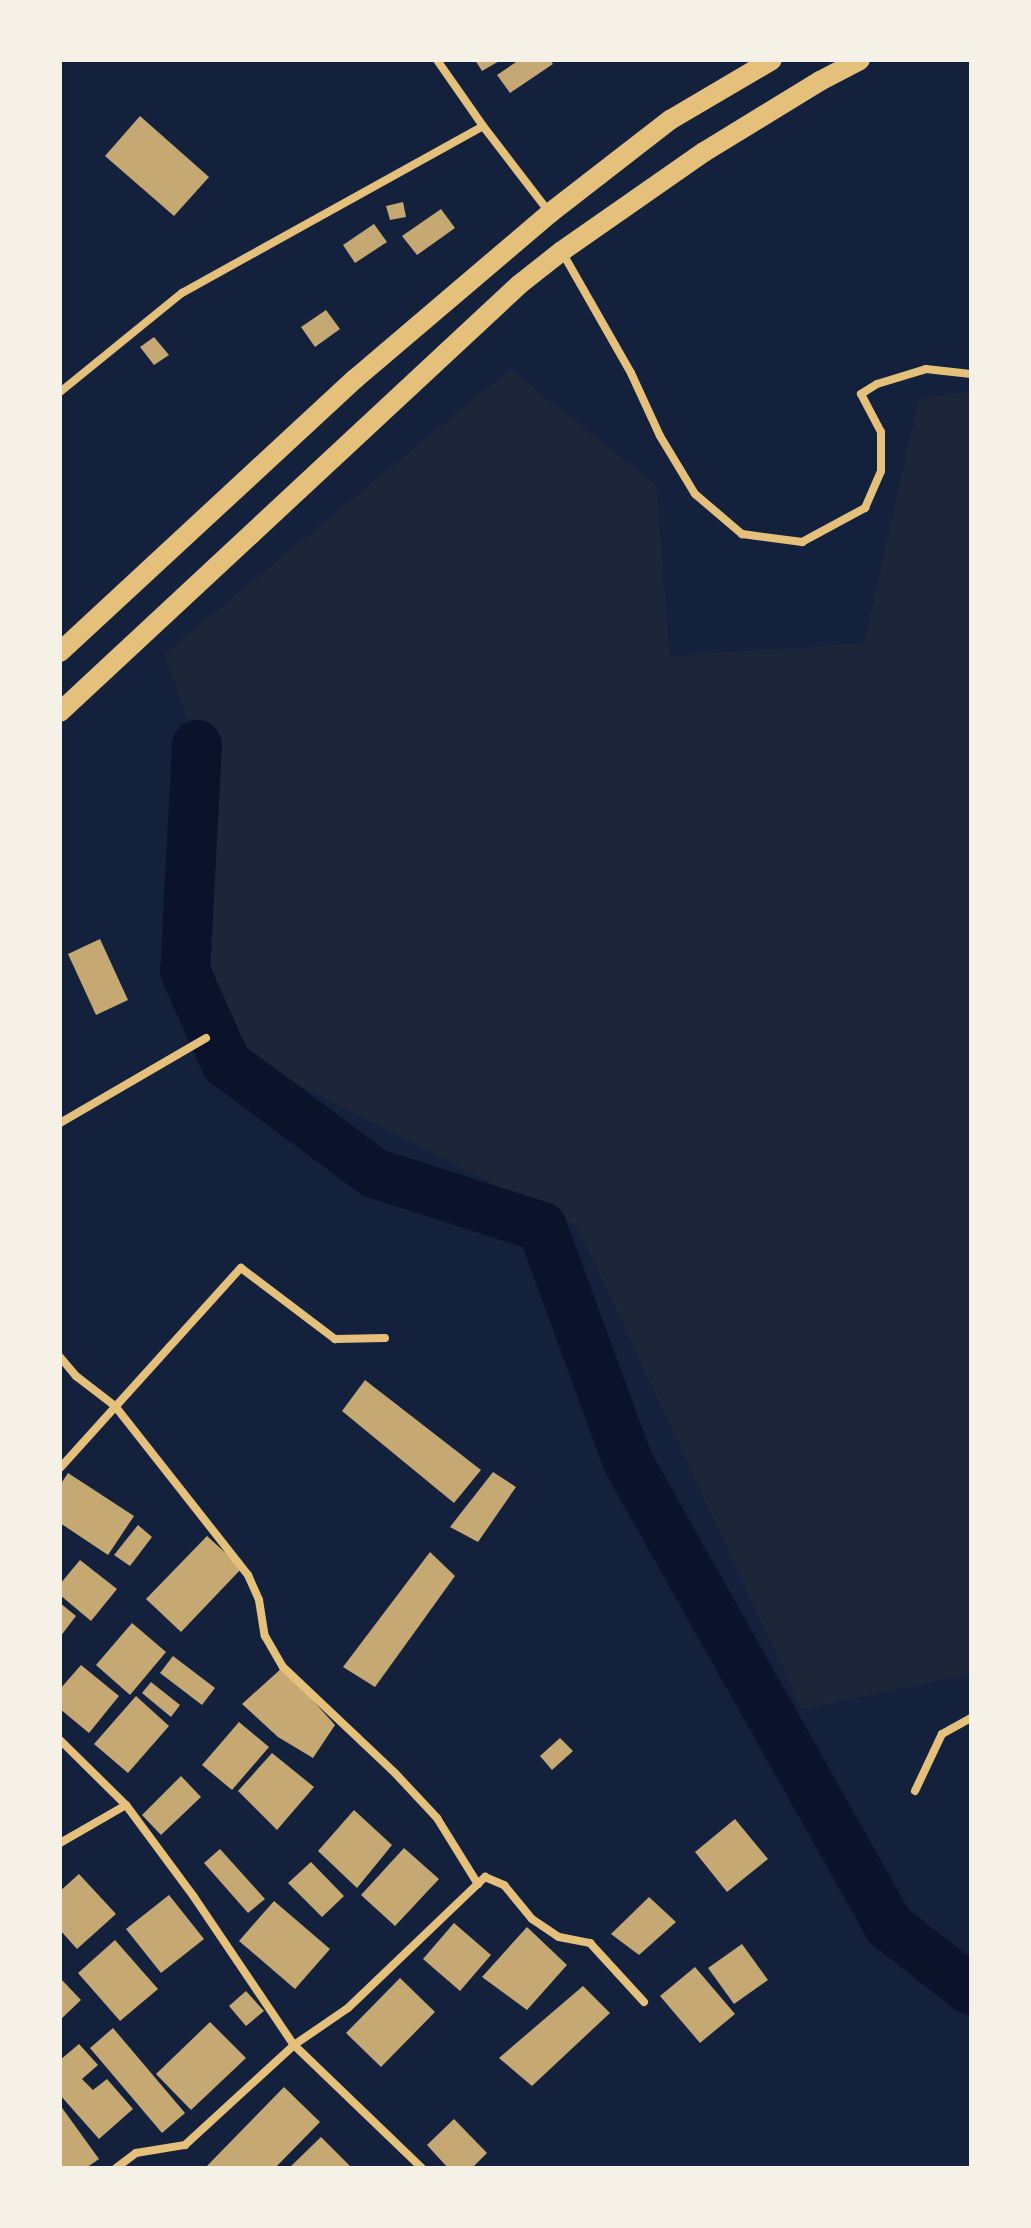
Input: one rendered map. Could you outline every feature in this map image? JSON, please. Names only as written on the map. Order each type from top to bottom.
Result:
[{"type":"main road","points":[[60,652],[355,379],[550,213],[670,120],[772,60]]},
{"type":"main road","points":[[60,712],[396,396],[562,251],[704,152],[860,60]]},
{"type":"street","points":[[437,60],[550,213]]},
{"type":"street","points":[[60,392],[182,293],[483,126]]},
{"type":"street","points":[[562,251],[631,373],[660,436],[695,494],[742,534],[802,542],[865,508],[881,471],[881,432],[861,394],[877,384],[926,369],[971,374]]},
{"type":"street","points":[[60,1123],[206,1038]]},
{"type":"street","points":[[60,1468],[241,1268],[335,1339],[385,1338]]},
{"type":"street","points":[[60,1357],[76,1376],[115,1406],[248,1575],[259,1600],[265,1636],[283,1667],[395,1773],[437,1818],[478,1884]]},
{"type":"street","points":[[915,1791],[942,1734],[971,1718]]},
{"type":"street","points":[[60,1740],[126,1805],[194,1897],[294,2045],[422,2168]]},
{"type":"street","points":[[60,1843],[126,1805]]},
{"type":"street","points":[[116,2168],[136,2153],[185,2145],[294,2045],[348,2008],[485,1877],[504,1885],[532,1919],[559,1937],[590,1943],[644,2002]]},
{"type":"shaded area","points":[[510,369],[656,485],[670,656],[864,643],[919,399],[971,391],[971,1674],[802,1709],[578,1227],[206,1038],[197,745],[164,654]]},
{"type":"building","points":[[475,60],[501,60],[482,71]]},
{"type":"building","points":[[519,60],[550,60],[553,64],[510,93],[497,75]]},
{"type":"building","points":[[140,116],[209,177],[174,216],[105,156]]},
{"type":"building","points":[[403,202],[406,217],[390,220],[386,206]]},
{"type":"building","points":[[441,209],[455,228],[417,255],[402,236]]},
{"type":"building","points":[[374,224],[387,242],[355,263],[343,245]]},
{"type":"building","points":[[326,310],[340,329],[315,347],[301,327]]},
{"type":"building","points":[[154,337],[169,355],[154,365],[140,347]]},
{"type":"building","points":[[100,939],[128,1000],[96,1015],[68,954]]},
{"type":"building","points":[[365,1380],[481,1470],[454,1503],[342,1411]]},
{"type":"building","points":[[493,1472],[516,1487],[478,1542],[450,1527]]},
{"type":"building","points":[[68,1473],[134,1516],[108,1555],[60,1523],[60,1485]]},
{"type":"building","points":[[138,1525],[152,1537],[130,1566],[114,1555]]},
{"type":"building","points":[[207,1536],[242,1568],[181,1632],[146,1599]]},
{"type":"building","points":[[430,1552],[455,1576],[375,1687],[343,1667]]},
{"type":"building","points":[[80,1560],[117,1589],[91,1621],[60,1595],[60,1584]]},
{"type":"building","points":[[60,1603],[76,1616],[60,1637]]},
{"type":"building","points":[[132,1623],[166,1652],[130,1695],[96,1665]]},
{"type":"building","points":[[173,1656],[215,1688],[202,1705],[160,1673]]},
{"type":"building","points":[[81,1665],[119,1696],[89,1733],[60,1709],[60,1689]]},
{"type":"building","points":[[283,1667],[335,1725],[313,1758],[278,1737],[242,1704]]},
{"type":"building","points":[[151,1682],[180,1705],[171,1717],[142,1693]]},
{"type":"building","points":[[136,1696],[169,1726],[128,1773],[94,1744]]},
{"type":"building","points":[[239,1722],[269,1747],[232,1790],[202,1765]]},
{"type":"building","points":[[560,1738],[573,1751],[552,1770],[540,1756]]},
{"type":"building","points":[[272,1753],[314,1787],[277,1830],[238,1791]]},
{"type":"building","points":[[181,1776],[201,1797],[161,1835],[142,1815]]},
{"type":"building","points":[[354,1810],[392,1845],[357,1888],[318,1851]]},
{"type":"building","points":[[735,1819],[768,1859],[727,1892],[695,1852]]},
{"type":"building","points":[[404,1848],[439,1879],[395,1926],[361,1895]]},
{"type":"building","points":[[220,1849],[265,1899],[248,1913],[204,1863]]},
{"type":"building","points":[[311,1862],[344,1896],[322,1917],[288,1883]]},
{"type":"building","points":[[79,1874],[116,1914],[77,1949],[60,1930],[60,1891]]},
{"type":"building","points":[[169,1895],[204,1939],[161,1973],[126,1929]]},
{"type":"building","points":[[649,1897],[676,1922],[639,1955],[611,1934]]},
{"type":"building","points":[[274,1901],[330,1949],[295,1989],[239,1941]]},
{"type":"building","points":[[454,1923],[491,1955],[460,1991],[423,1959]]},
{"type":"building","points":[[527,1927],[567,1965],[527,2010],[482,1977]]},
{"type":"building","points":[[115,1940],[158,1989],[120,2021],[78,1973]]},
{"type":"building","points":[[742,1944],[768,1980],[734,2004],[708,1968]]},
{"type":"building","points":[[695,1967],[735,2014],[700,2043],[660,1996]]},
{"type":"building","points":[[60,1978],[81,2000],[60,2020]]},
{"type":"building","points":[[400,1978],[435,2012],[381,2067],[346,2033]]},
{"type":"building","points":[[583,1986],[610,2013],[532,2086],[499,2058]]},
{"type":"building","points":[[246,1991],[264,2011],[246,2026],[229,2006]]},
{"type":"building","points":[[210,2022],[246,2058],[191,2110],[156,2074]]},
{"type":"building","points":[[113,2028],[185,2113],[162,2133],[90,2048]]},
{"type":"building","points":[[79,2044],[98,2065],[82,2079],[93,2090],[107,2079],[133,2109],[99,2139],[60,2095],[60,2060]]},
{"type":"building","points":[[284,2087],[320,2122],[275,2168],[205,2168]]},
{"type":"building","points":[[60,2105],[99,2159],[86,2168],[60,2168]]},
{"type":"building","points":[[454,2119],[487,2153],[472,2168],[448,2168],[427,2145]]},
{"type":"building","points":[[321,2137],[352,2168],[289,2168]]},
{"type":"waterway","points":[[197,745],[185,971],[226,1063],[374,1173],[542,1227],[628,1462],[889,1926],[971,1990]]}]
